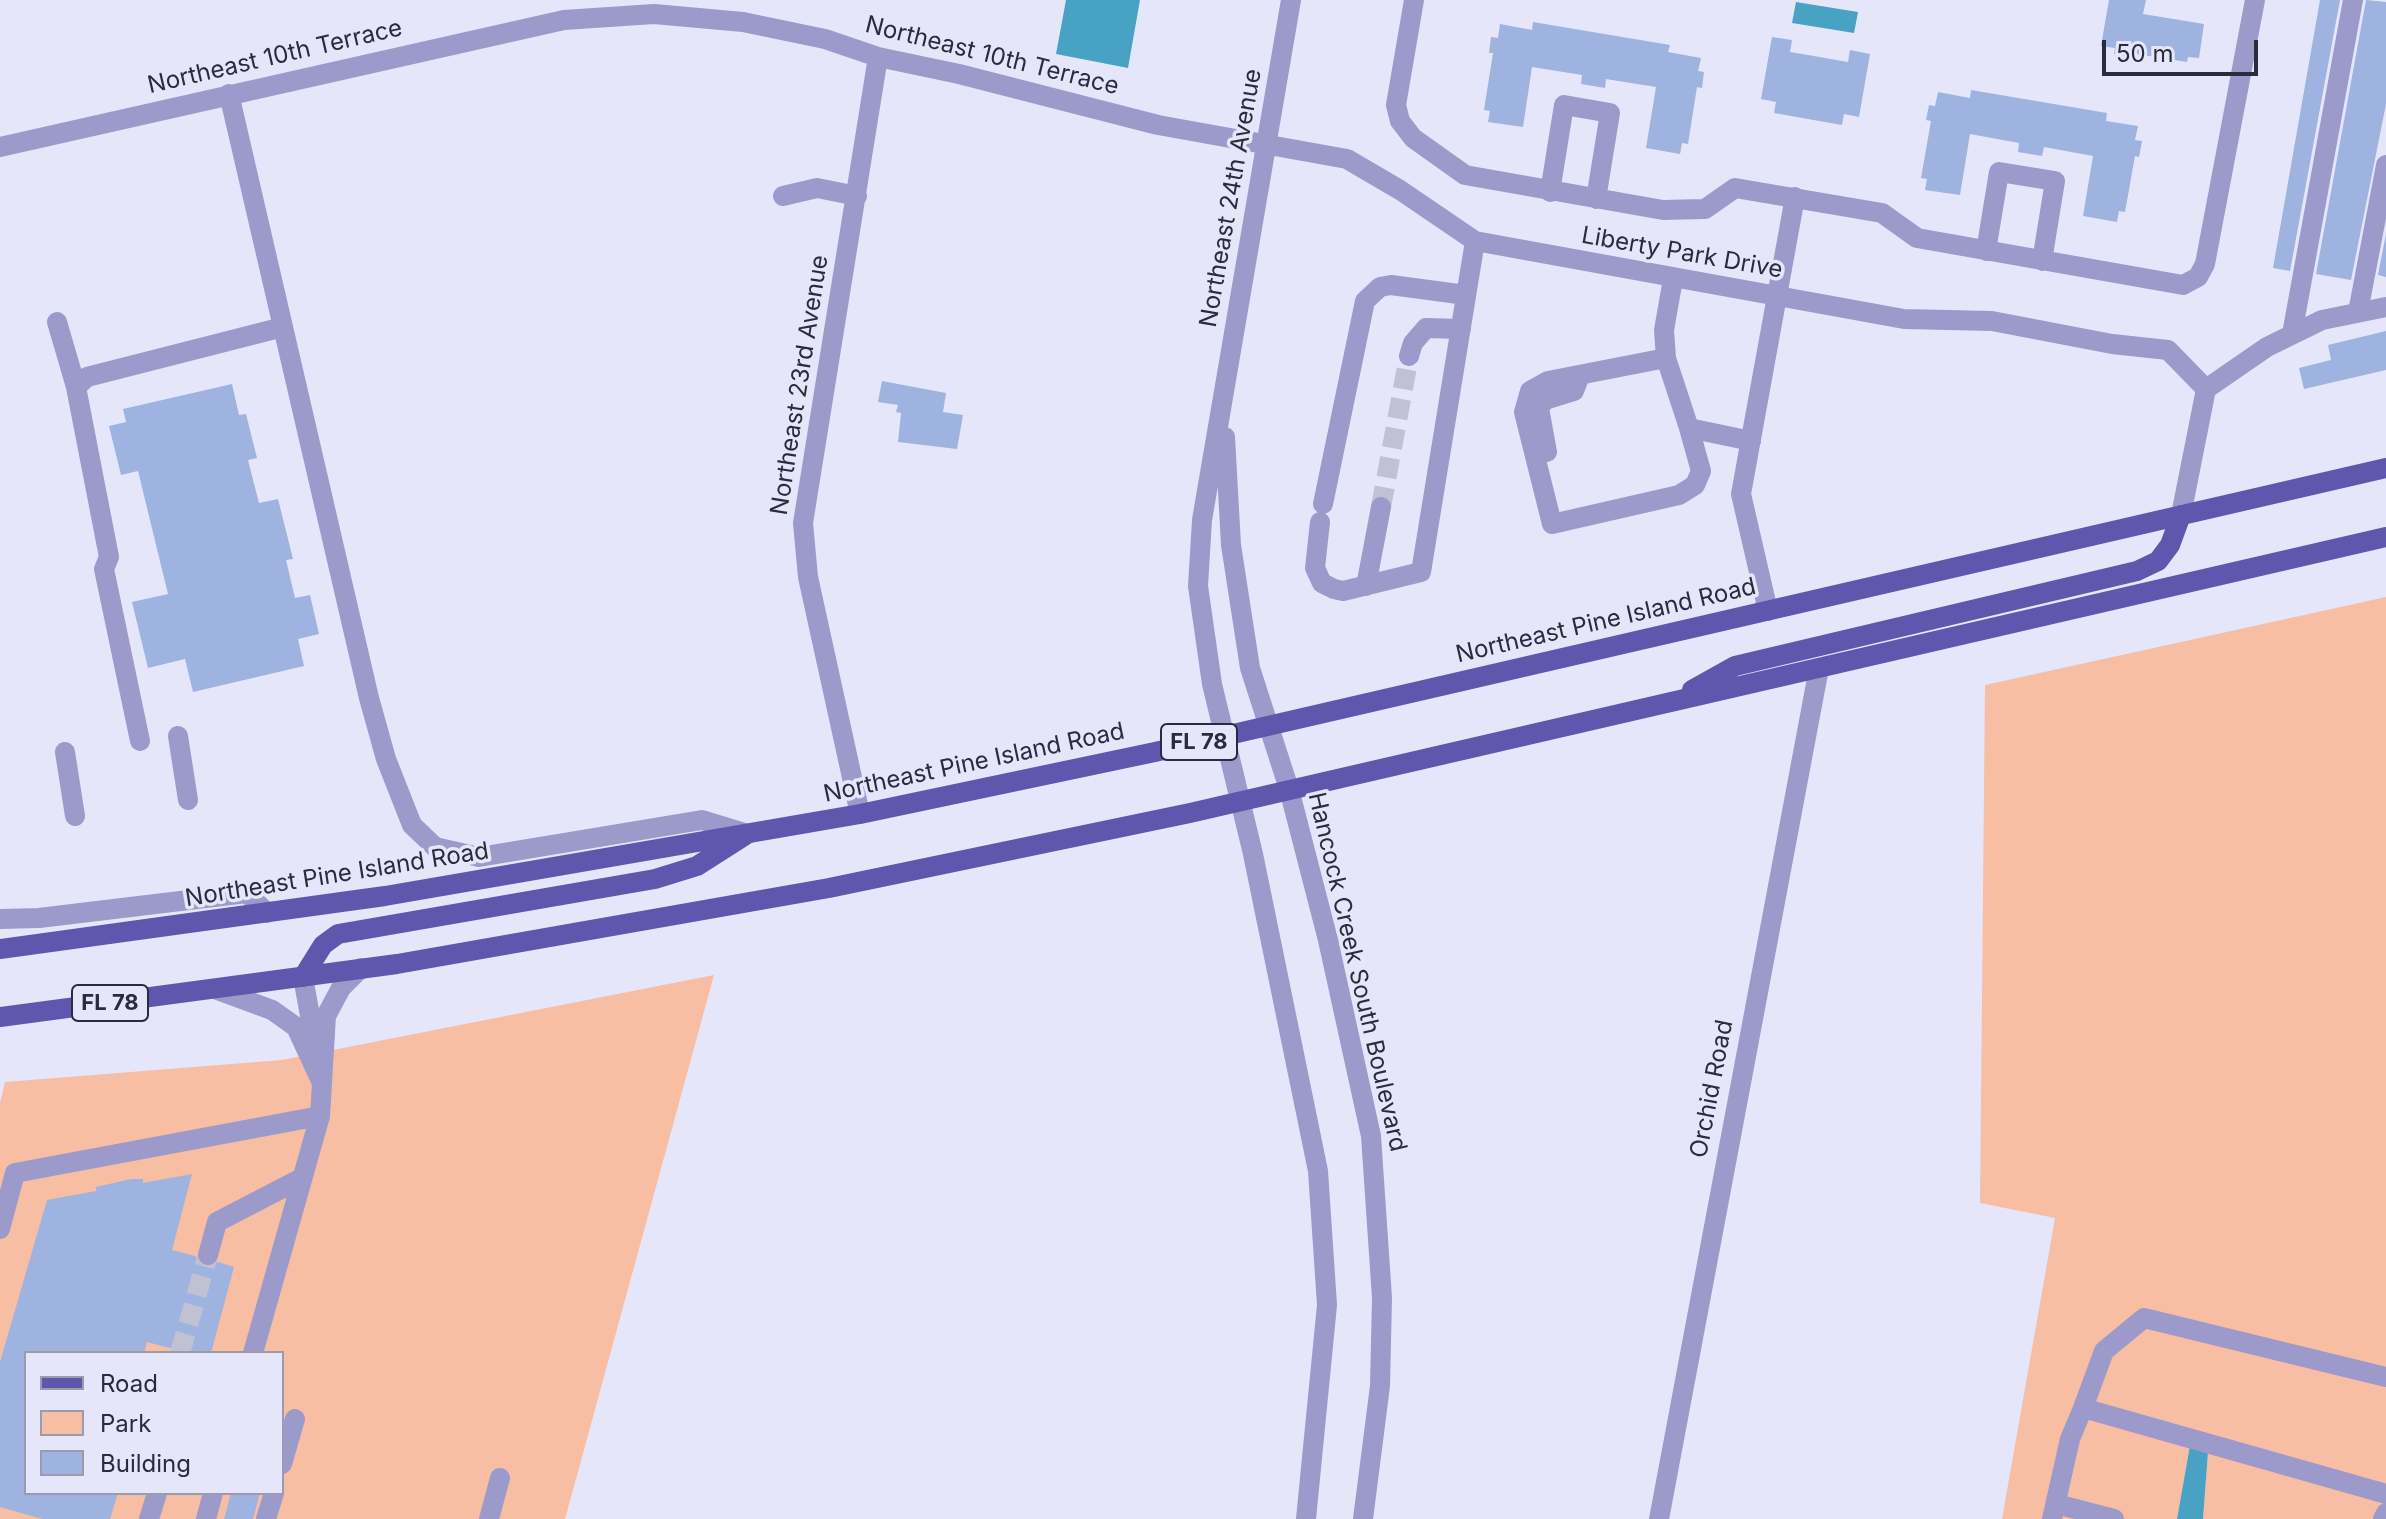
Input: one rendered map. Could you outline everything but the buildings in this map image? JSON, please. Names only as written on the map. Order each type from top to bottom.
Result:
[{"type":"main road","name":"Northeast Pine Island Road","points":[[0,949],[267,913],[860,814],[1225,736],[2386,468]]},
{"type":"main road","points":[[1671,702],[1735,666],[2137,571],[2158,561],[2170,545],[2181,515]]},
{"type":"main road","name":"FL 78","points":[[0,1017],[361,968],[829,888],[1239,801],[2386,537]]},
{"type":"main road","points":[[303,977],[323,945],[338,934],[655,879],[697,866],[731,848],[748,834]]},
{"type":"street","name":"Northeast 24th Avenue","points":[[1225,736],[1212,684],[1198,586],[1199,542],[1291,0]]},
{"type":"street","points":[[1414,0],[1396,105],[1400,121],[1413,138],[1465,175],[1663,210],[1705,209],[1735,188],[1795,197],[1882,213],[1917,238],[2183,285],[2198,277],[2205,264],[2255,0]]},
{"type":"street","points":[[2292,334],[2353,0]]},
{"type":"street","name":"Northeast 10th Terrace","points":[[0,147],[467,39],[564,20],[609,15],[684,15],[743,22],[825,39],[878,57],[959,74],[1158,125],[1266,143]]},
{"type":"street","name":"Northeast 23rd Avenue","points":[[860,814],[808,577],[803,523],[878,57]]},
{"type":"street","points":[[229,94],[386,759],[412,825],[435,847],[479,857],[702,820],[748,834]]},
{"type":"street","points":[[1550,192],[1564,105],[1610,113],[1596,199]]},
{"type":"street","name":"Liberty Park Drive","points":[[1266,143],[1347,159],[1400,190],[1475,241],[1904,319],[1992,321],[2112,344],[2168,350],[2206,389]]},
{"type":"street","points":[[2358,312],[2386,165]]},
{"type":"street","points":[[1986,251],[1999,172],[2055,181],[2042,261]]},
{"type":"street","points":[[783,196],[817,188],[857,196]]},
{"type":"street","points":[[1768,611],[1741,494],[1795,197]]},
{"type":"street","points":[[1466,295],[1391,285],[1380,287],[1365,301],[1321,513],[1315,568],[1322,583],[1343,591],[1421,572],[1475,241]]},
{"type":"street","points":[[1666,358],[1579,378],[1574,391],[1545,400],[1539,408],[1549,468],[1540,479],[1552,524],[1679,495],[1695,485],[1701,471],[1666,358],[1664,330],[1673,279]]},
{"type":"street","points":[[2181,515],[2206,389],[2292,334],[2322,320],[2386,307]]},
{"type":"street","points":[[57,322],[76,387],[109,557],[104,569],[140,741]]},
{"type":"street","points":[[76,387],[87,377],[283,327]]},
{"type":"street","points":[[1409,356],[1413,343],[1426,328],[1461,329]]},
{"type":"street","name":"Northeast 24th Avenue","points":[[1223,405],[1231,545],[1250,668],[1270,725]]},
{"type":"street","points":[[1689,428],[1751,441]]},
{"type":"street","points":[[1366,586],[1381,507]]},
{"type":"street","name":"Orchid Road","points":[[1659,1519],[1819,668]]},
{"type":"street","name":"Hancock Creek South Boulevard","points":[[1270,725],[1289,789],[1359,1076],[1376,1179],[1382,1298],[1380,1386],[1363,1519]]},
{"type":"street","points":[[178,736],[188,800]]},
{"type":"street","points":[[1225,736],[1298,1063],[1322,1218],[1327,1305],[1306,1519]]},
{"type":"street","points":[[65,752],[75,816]]},
{"type":"street","points":[[2,920],[247,893],[267,913]]},
{"type":"street","points":[[254,1351],[320,1116],[326,1016],[341,988],[361,968]]},
{"type":"street","points":[[303,977],[323,1085]]},
{"type":"street","points":[[215,989],[272,1010],[296,1027],[323,1085]]},
{"type":"street","points":[[0,1229],[15,1173],[320,1116]]},
{"type":"street","points":[[208,1255],[217,1222],[302,1178]]},
{"type":"street","points":[[2114,1519],[2054,1512],[2070,1439],[2104,1351],[2144,1318],[2386,1377]]},
{"type":"street","points":[[2083,1408],[2386,1494]]},
{"type":"street","points":[[284,1457],[295,1419]]},
{"type":"street","points":[[489,1519],[500,1478]]},
{"type":"street","points":[[149,1519],[156,1495]]},
{"type":"street","points":[[206,1519],[212,1495]]},
{"type":"street","points":[[266,1519],[273,1495]]},
{"type":"street","points":[[2383,1519],[2386,1513]]},
{"type":"green space","points":[[2386,597],[2386,1519],[2203,1519],[2209,1439],[2192,1434],[2177,1519],[2002,1519],[2055,1218],[1980,1203],[1985,685]]},
{"type":"green space","points":[[714,975],[565,1519],[0,1519],[0,1103],[5,1082],[282,1060]]},
{"type":"water","points":[[1066,0],[1140,0],[1128,68],[1056,54]]},
{"type":"water","points":[[1796,2],[1858,12],[1854,33],[1792,23]]},
{"type":"water","points":[[2205,1432],[2209,1439],[2203,1519],[2177,1519],[2192,1434]]},
{"type":"tunnel","points":[[1381,507],[1409,356]]},
{"type":"tunnel","points":[[181,1351],[208,1255]]}]
